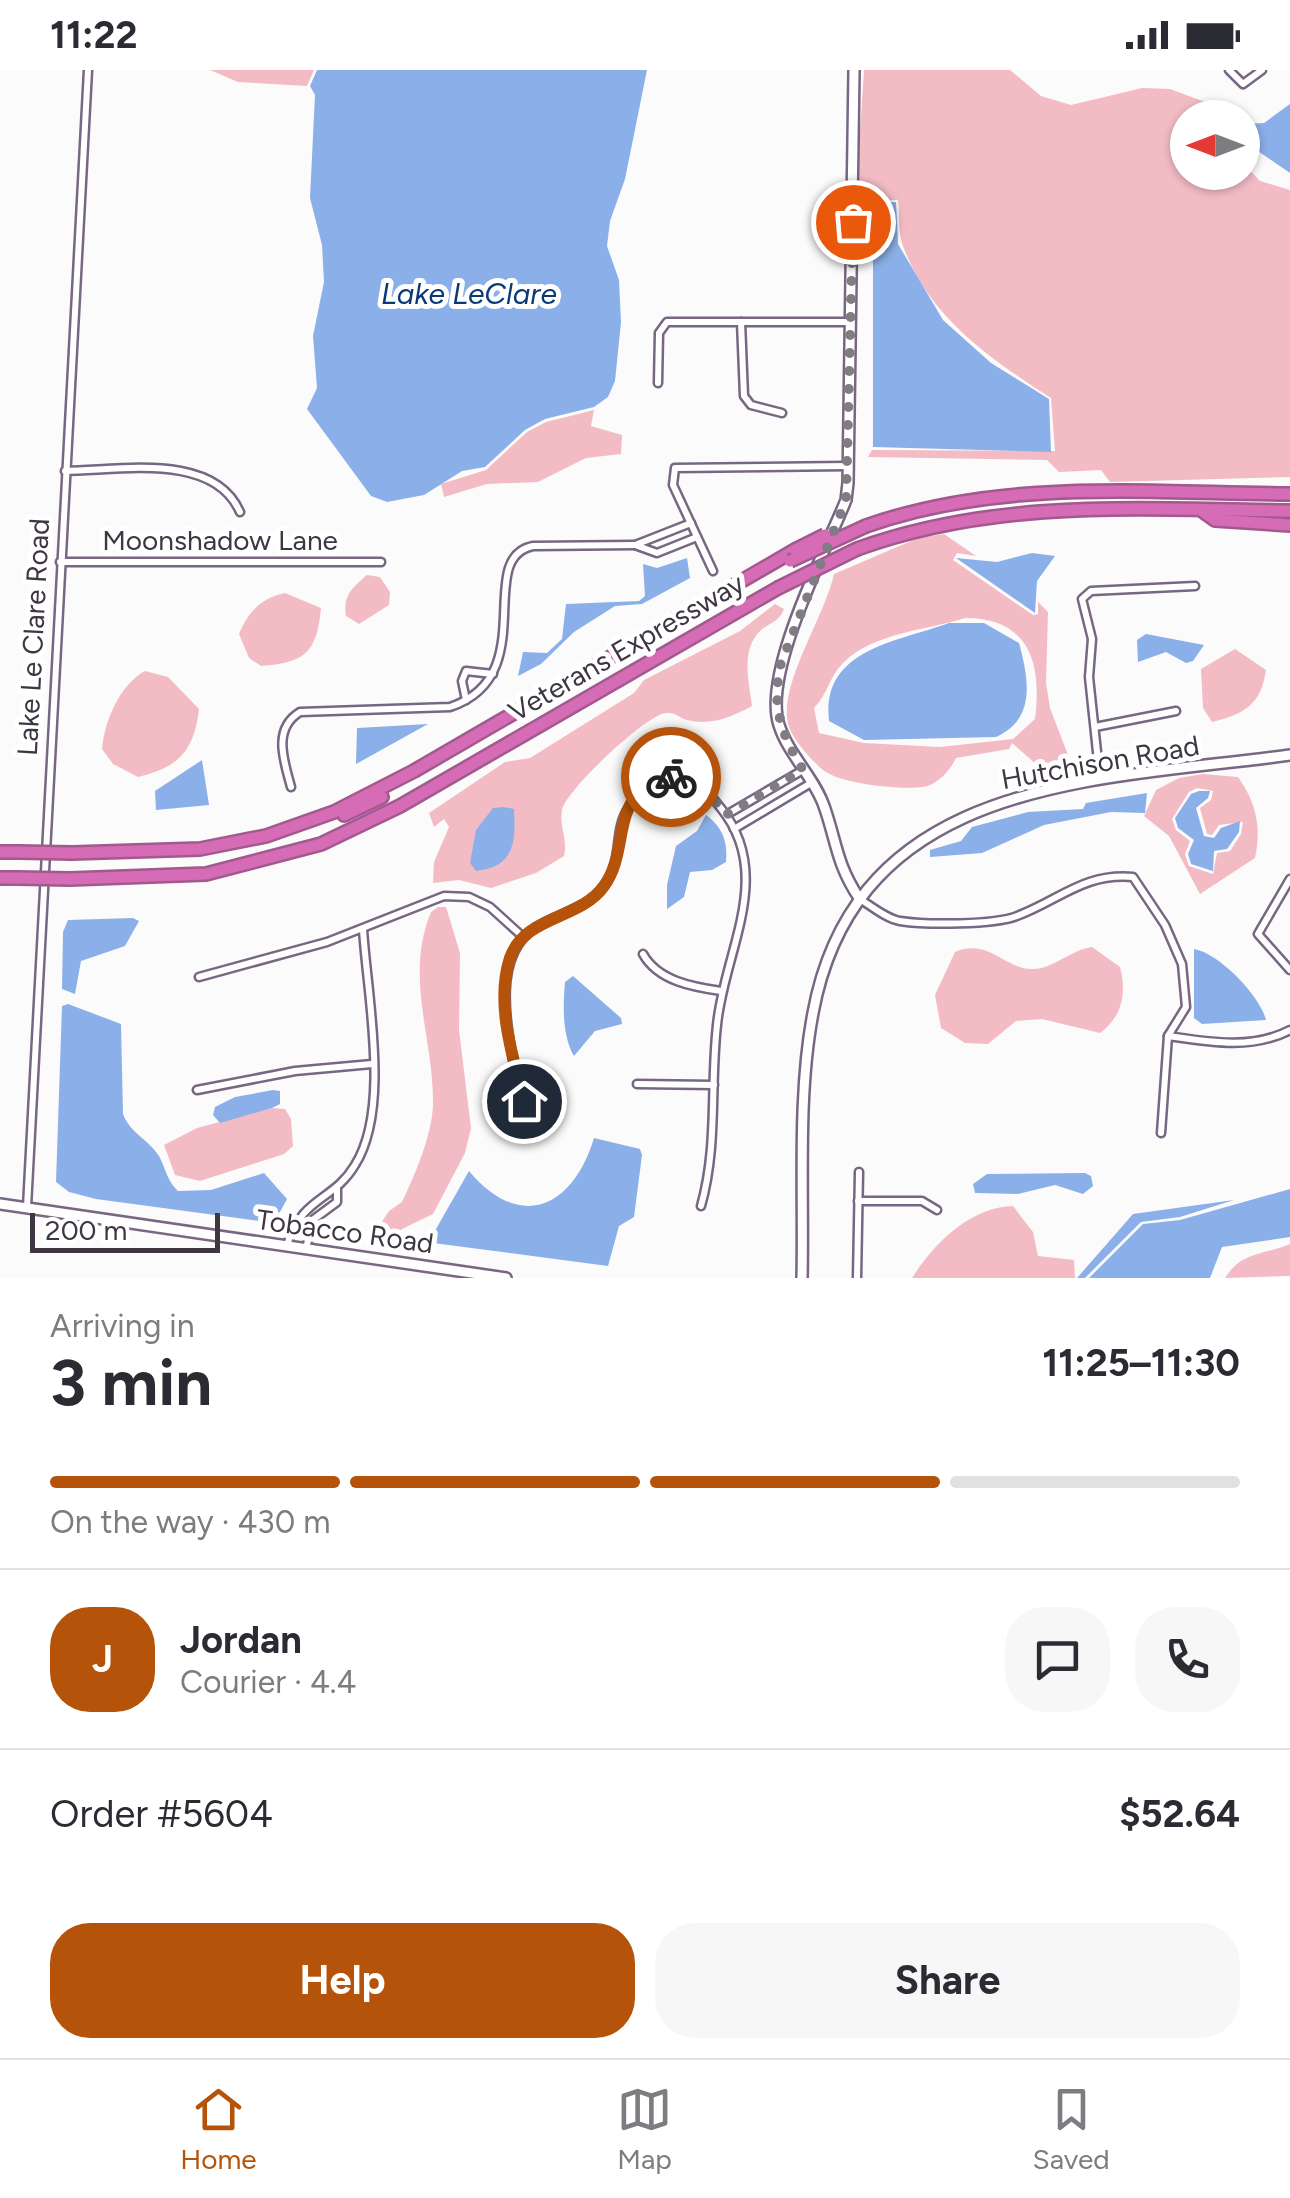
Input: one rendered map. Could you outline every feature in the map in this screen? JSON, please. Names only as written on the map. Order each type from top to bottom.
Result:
[{"type":"highway","name":"Veterans Expressway","points":[[0,852],[72,854],[200,849],[266,836],[334,812],[414,771],[792,556],[868,522],[950,495],[1001,488],[1290,491]]},
{"type":"highway","points":[[1201,510],[1215,520],[1290,526]]},
{"type":"highway","name":"Veterans Expressway","points":[[0,878],[206,874],[321,844],[400,806],[778,588],[857,549],[926,526],[992,514],[1290,511]]},
{"type":"street","name":"Lake Le Clare Road","points":[[27,1208],[88,70]]},
{"type":"street","points":[[854,70],[846,500],[780,666],[776,691],[779,726],[823,802],[839,867],[859,898],[898,921],[1016,917],[1065,889],[1112,876],[1133,877],[1164,925],[1182,964],[1186,1006],[1168,1036],[1161,1134]]},
{"type":"street","points":[[1229,70],[1243,84],[1262,70]]},
{"type":"street","points":[[658,383],[662,326],[668,322],[852,322]]},
{"type":"street","points":[[741,322],[744,396],[751,405],[782,414]]},
{"type":"street","points":[[713,571],[672,480],[672,472],[680,466],[848,466]]},
{"type":"street","points":[[64,471],[192,472],[221,487],[240,512]]},
{"type":"street","points":[[291,787],[282,736],[287,722],[300,712],[444,708],[466,700],[494,674],[501,658],[507,568],[514,554],[533,546],[635,545],[691,523]]},
{"type":"street","points":[[664,535],[669,548]]},
{"type":"street","points":[[635,545],[654,553],[698,537]]},
{"type":"street","name":"Moonshadow Lane","points":[[60,562],[380,562]]},
{"type":"street","points":[[1100,781],[1089,677],[1092,639],[1082,599],[1091,591],[1195,586]]},
{"type":"street","points":[[466,700],[462,681],[466,671],[494,674]]},
{"type":"street","points":[[1095,727],[1176,711]]},
{"type":"street","name":"Hutchison Road","points":[[802,1278],[812,1014],[831,953],[859,898],[910,848],[971,811],[1029,792],[1289,758]]},
{"type":"street","points":[[726,815],[803,770]]},
{"type":"street","points":[[525,1134],[505,992],[510,957],[522,936],[593,900],[617,862],[619,822],[651,786],[668,777],[688,778],[705,789],[726,815],[746,869],[746,904],[722,992],[712,1169],[702,1206]]},
{"type":"street","points":[[734,829],[810,783]]},
{"type":"street","points":[[748,803],[751,813],[758,814]]},
{"type":"street","points":[[1290,879],[1258,934],[1290,970]]},
{"type":"street","points":[[199,977],[363,929],[444,896],[469,898],[490,906],[522,936]]},
{"type":"street","points":[[288,1246],[294,1226],[314,1202],[337,1186],[361,1156],[371,1126],[372,1064],[363,929]]},
{"type":"street","points":[[644,954],[651,968],[674,979],[722,992]]},
{"type":"street","points":[[1168,1036],[1223,1044],[1276,1037],[1290,1030]]},
{"type":"street","points":[[197,1090],[295,1071],[372,1064]]},
{"type":"street","points":[[638,1084],[714,1084]]},
{"type":"street","points":[[855,1277],[858,1172]]},
{"type":"street","points":[[306,1248],[314,1219],[337,1202],[337,1186]]},
{"type":"street","points":[[858,1200],[922,1202],[938,1210]]},
{"type":"street","points":[[314,1202],[321,1215]]},
{"type":"street","name":"Tobacco Road","points":[[0,1204],[506,1278]]},
{"type":"shaded area","points":[[210,70],[314,70],[307,86],[238,82]]},
{"type":"shaded area","points":[[864,70],[1010,70],[1041,96],[1071,105],[1142,88],[1170,89],[1200,100],[1170,100],[1170,190],[1260,190],[1260,181],[1290,190],[1290,477],[1110,482],[1101,470],[1059,472],[1047,460],[868,457],[872,450],[1055,451],[1051,398],[984,351],[945,315],[914,271],[903,246],[898,200],[871,201],[870,232],[865,226],[857,177]]},
{"type":"shaded area","points":[[594,410],[591,426],[622,435],[621,454],[586,458],[538,482],[487,484],[444,497],[441,484],[486,470],[527,432],[546,422]]},
{"type":"shaded area","points":[[944,534],[976,556],[957,553],[953,560],[1033,615],[1038,614],[1038,602],[1048,612],[1046,683],[1050,708],[1068,755],[1059,771],[1047,774],[1012,743],[1009,749],[956,758],[942,777],[927,786],[871,785],[831,775],[795,738],[789,727],[789,693],[834,574],[918,538]],"holes":[[[965,618],[987,620],[1018,635],[1033,663],[1035,719],[1013,739],[940,747],[864,743],[819,733],[814,708],[838,668],[855,653],[901,634]]]},
{"type":"shaded area","points":[[367,575],[380,577],[390,592],[389,605],[359,624],[346,616],[346,603],[353,588]]},
{"type":"shaded area","points":[[285,593],[321,608],[316,635],[312,645],[298,658],[261,666],[249,658],[239,634],[256,607]]},
{"type":"shaded area","points":[[775,604],[784,609],[782,613],[761,630],[750,647],[752,706],[729,717],[704,722],[666,713],[642,726],[591,771],[567,800],[561,816],[564,856],[536,873],[491,888],[459,880],[433,883],[434,862],[449,827],[444,819],[434,827],[429,813],[505,762],[530,758],[634,693],[644,680],[740,631]]},
{"type":"shaded area","points":[[1235,649],[1266,670],[1264,682],[1249,706],[1212,722],[1203,708],[1201,669]]},
{"type":"shaded area","points":[[145,671],[168,677],[199,709],[193,736],[182,755],[164,768],[138,777],[113,764],[102,749],[115,705],[128,685]]},
{"type":"shaded area","points":[[1203,774],[1238,777],[1256,816],[1255,858],[1200,894],[1169,836],[1144,816],[1156,790],[1179,778]],"holes":[[[1197,788],[1213,791],[1211,800],[1200,808],[1207,834],[1212,835],[1219,825],[1243,822],[1241,834],[1230,851],[1217,853],[1213,874],[1189,866],[1185,854],[1190,841],[1176,830],[1172,819],[1189,792]]]},
{"type":"shaded area","points":[[446,907],[460,953],[459,1030],[471,1128],[465,1153],[433,1214],[402,1229],[385,1248],[368,1243],[389,1211],[402,1202],[422,1155],[432,1117],[420,961],[431,912]]},
{"type":"shaded area","points":[[1092,947],[1120,967],[1122,977],[1123,995],[1118,1012],[1100,1033],[1042,1019],[1016,1021],[988,1044],[965,1043],[941,1028],[935,995],[955,952],[987,951],[1032,969]]},
{"type":"shaded area","points":[[272,1108],[285,1109],[291,1119],[293,1146],[284,1154],[200,1181],[175,1175],[164,1145],[197,1128]]},
{"type":"shaded area","points":[[1013,1206],[1033,1232],[1038,1256],[1074,1260],[1075,1278],[912,1278],[955,1229],[983,1213]]},
{"type":"shaded area","points":[[1290,1244],[1290,1276],[1225,1278],[1246,1258]]},
{"type":"water","name":"Lake LeClare","points":[[317,70],[647,70],[607,246],[619,280],[621,322],[615,381],[608,397],[594,407],[545,419],[525,430],[485,467],[462,471],[424,495],[387,502],[371,496],[307,409],[317,388],[313,336],[324,282],[322,245],[310,198],[315,95],[310,86]]},
{"type":"water","points":[[1290,104],[1290,173],[1260,152],[1260,123]]},
{"type":"water","points":[[896,202],[898,244],[943,320],[991,363],[1049,399],[1051,452],[873,447],[873,203]]},
{"type":"water","points":[[1032,553],[1055,556],[1037,581],[1035,613],[956,558],[997,562]]},
{"type":"water","points":[[687,558],[690,578],[642,604],[615,606],[574,632],[541,664],[518,676],[523,652],[547,653],[562,639],[566,604],[639,601],[645,596],[643,564],[657,568]]},
{"type":"water","points":[[949,623],[984,623],[1019,643],[1026,697],[1018,720],[1009,729],[996,737],[864,740],[829,721],[830,697],[837,678],[850,663],[886,643]]},
{"type":"water","points":[[1146,634],[1204,645],[1193,661],[1186,663],[1166,652],[1138,662],[1137,640]]},
{"type":"water","points":[[428,724],[356,764],[357,728]]},
{"type":"water","points":[[202,760],[209,805],[156,810],[155,791]]},
{"type":"water","points":[[1210,791],[1196,808],[1204,836],[1214,838],[1221,828],[1240,821],[1239,832],[1227,849],[1214,851],[1213,871],[1191,864],[1188,854],[1194,840],[1178,828],[1175,818],[1191,794]]},
{"type":"water","points":[[1147,793],[1145,813],[1111,812],[1044,825],[982,853],[930,857],[930,850],[961,841],[972,827],[1028,812],[1083,809],[1086,803]]},
{"type":"water","points":[[493,808],[514,809],[510,851],[498,864],[476,871],[470,863],[476,830]]},
{"type":"water","points":[[706,815],[723,836],[726,862],[712,870],[690,872],[684,897],[667,909],[667,885],[676,846],[697,831]]},
{"type":"water","points":[[68,920],[139,921],[125,946],[81,961],[75,994],[62,989],[63,932]]},
{"type":"water","points":[[1194,949],[1215,958],[1237,977],[1256,999],[1266,1020],[1202,1024],[1194,1018]]},
{"type":"water","points":[[573,976],[621,1018],[622,1024],[595,1031],[574,1056],[565,1030],[564,1010],[565,982]]},
{"type":"water","points":[[68,1004],[121,1024],[123,1114],[159,1156],[174,1187],[178,1191],[211,1190],[264,1173],[287,1199],[274,1223],[96,1199],[69,1192],[56,1182],[62,1006]]},
{"type":"water","points":[[280,1091],[280,1104],[272,1108],[220,1123],[213,1115],[215,1107],[235,1097]]},
{"type":"water","points":[[594,1138],[640,1149],[642,1155],[634,1217],[619,1226],[608,1266],[433,1243],[432,1236],[469,1171],[488,1190],[507,1201],[525,1206],[543,1204],[573,1181]]},
{"type":"water","points":[[987,1174],[1091,1176],[1093,1186],[1083,1194],[1055,1185],[1018,1194],[975,1193],[973,1184]]},
{"type":"water","points":[[1290,1189],[1290,1237],[1222,1247],[1210,1278],[1089,1278],[1143,1224],[1180,1220]]},
{"type":"water","points":[[1234,1200],[1180,1217],[1141,1222],[1085,1278],[1077,1278],[1133,1214]]},
{"type":"way so far","points":[[671,777],[688,778],[705,789],[726,815],[803,770],[779,726],[776,691],[780,666],[846,500],[853,222]]},
{"type":"route","points":[[524,1101],[506,1020],[510,957],[522,936],[593,900],[617,862],[619,822],[651,786],[671,777]]}]
